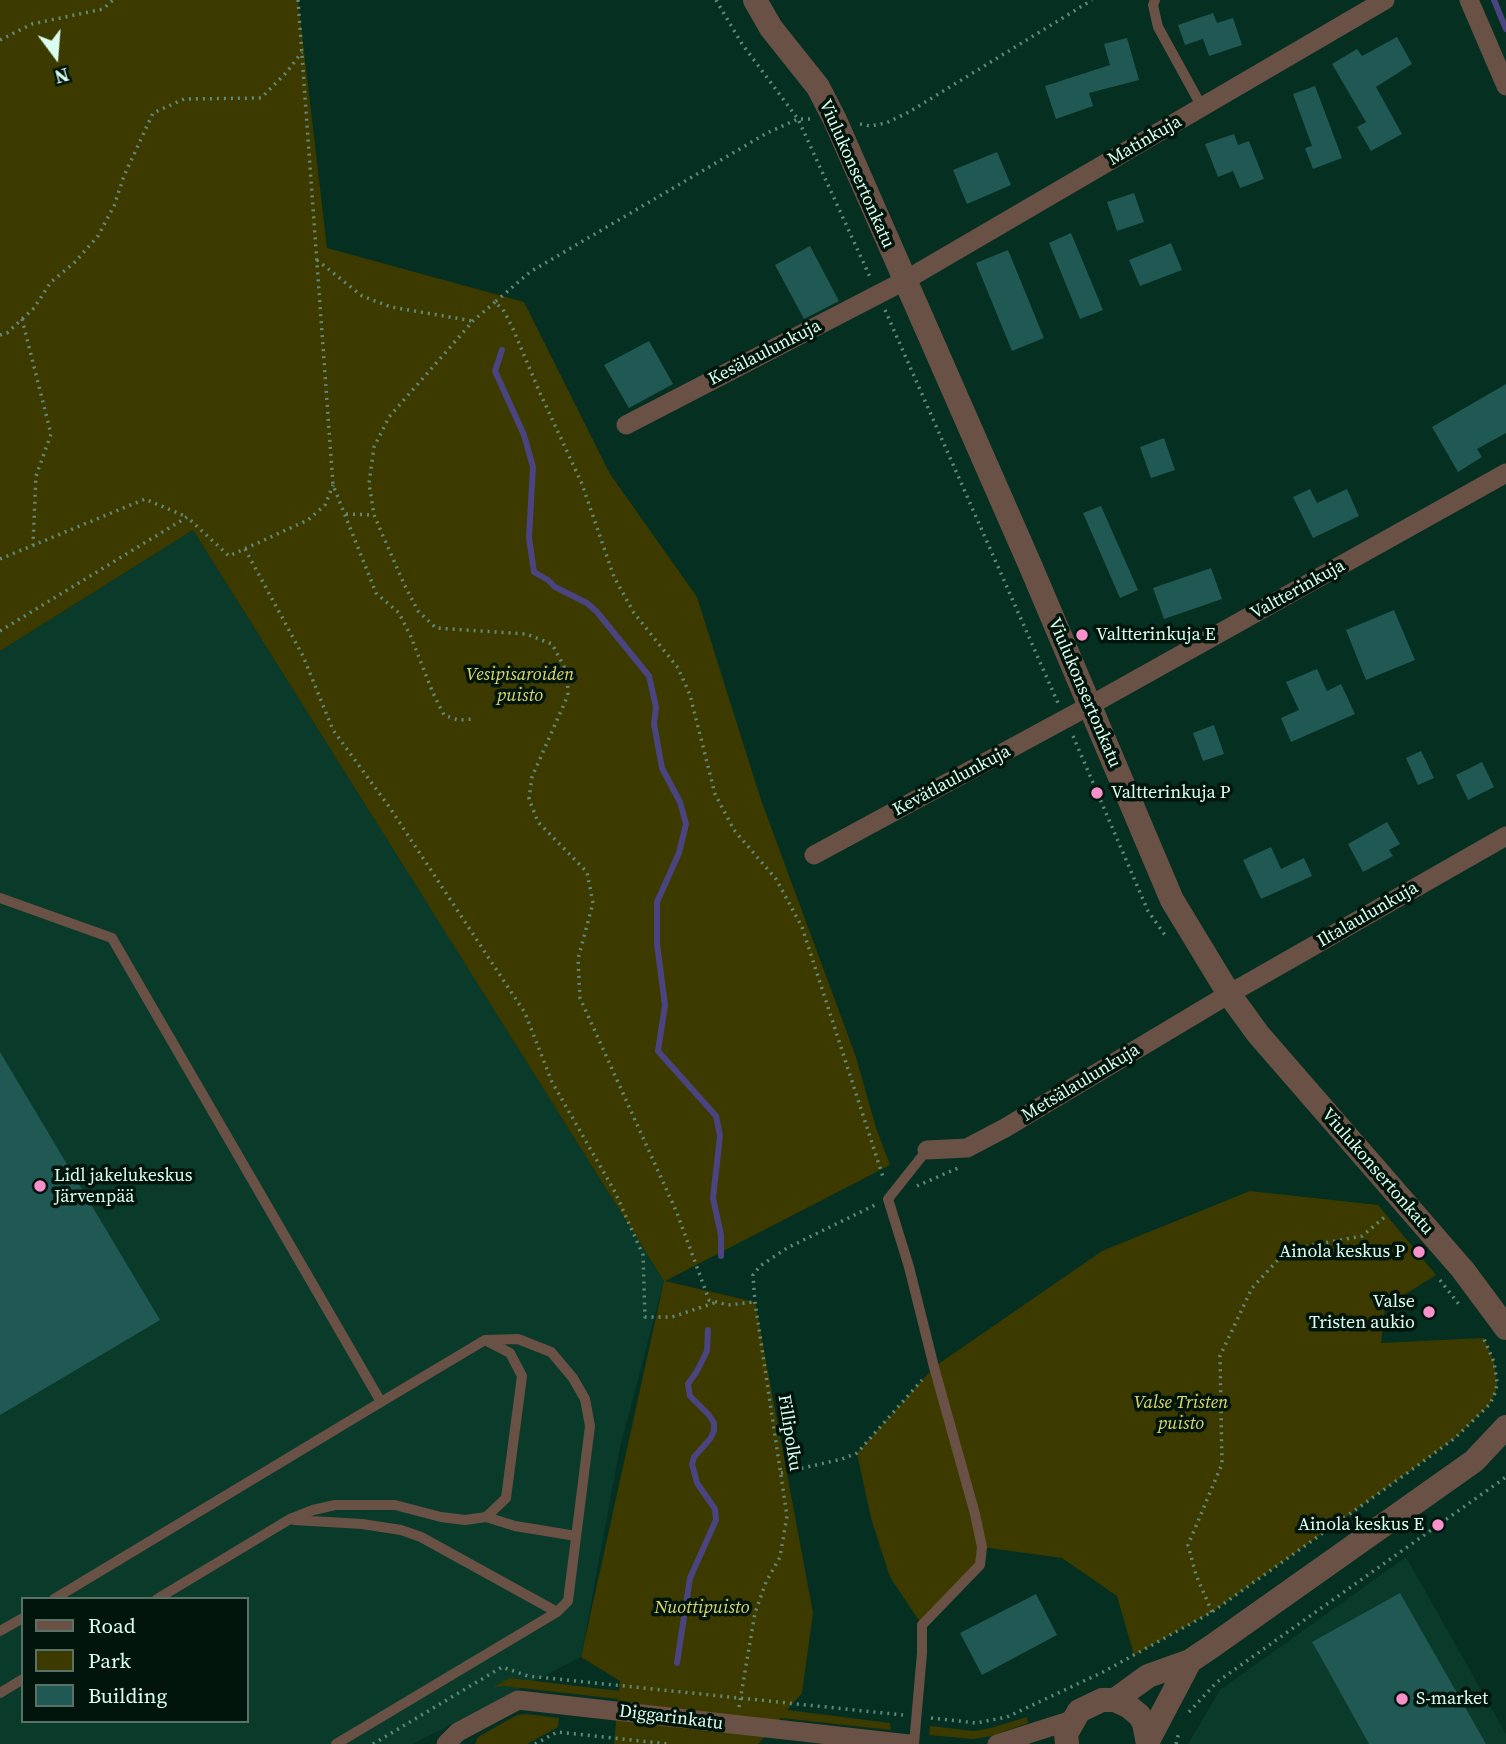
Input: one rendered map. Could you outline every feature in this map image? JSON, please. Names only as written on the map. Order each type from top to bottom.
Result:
[{"type":"street","name":"Viulukonsertonkatu","points":[[755,0],[771,28],[818,88],[835,120],[1172,900],[1229,995],[1258,1034],[1503,1315]]},
{"type":"street","name":"Matinkuja","points":[[904,281],[1385,0]]},
{"type":"street","points":[[1469,0],[1506,86]]},
{"type":"street","name":"Kesälaulunkuja","points":[[626,425],[904,281]]},
{"type":"street","name":"Valtterinkuja","points":[[1090,706],[1506,473]]},
{"type":"street","name":"Kevätlaulunkuja","points":[[814,855],[1090,706]]},
{"type":"street","name":"Iltalaulunkuja","points":[[1229,995],[1506,836]]},
{"type":"street","name":"Metsälaulunkuja","points":[[927,1150],[967,1149],[1229,995]]},
{"type":"street","points":[[1115,1700],[1148,1676],[1190,1661],[1464,1468],[1504,1434]]},
{"type":"street","points":[[1149,1742],[1190,1661]]},
{"type":"street","name":"Diggarinkatu","points":[[446,1744],[458,1732],[518,1700],[912,1744]]},
{"type":"street","points":[[997,1744],[1069,1732],[1079,1712],[1102,1700],[1115,1700],[1139,1715],[1149,1742]]},
{"type":"lane","points":[[1155,0],[1153,5],[1158,27],[1202,107]]},
{"type":"lane","points":[[0,898],[112,938],[381,1402]]},
{"type":"lane","points":[[912,1744],[922,1653],[922,1625],[981,1566],[982,1547],[909,1266],[888,1199],[927,1150]]},
{"type":"lane","points":[[57,1597],[485,1340],[518,1339],[551,1352],[573,1378],[585,1399],[590,1426],[568,1601],[557,1612],[336,1744]]},
{"type":"lane","points":[[485,1340],[510,1353],[522,1376],[506,1498],[486,1517]]},
{"type":"lane","points":[[160,1597],[290,1519],[335,1505],[395,1505],[441,1517],[465,1520],[486,1517],[515,1526],[576,1536]]},
{"type":"lane","points":[[290,1519],[362,1524],[401,1530],[421,1537],[557,1612]]},
{"type":"lane","points":[[0,1631],[21,1619]]},
{"type":"lane","points":[[0,1693],[21,1680]]},
{"type":"path","points":[[0,40],[32,24],[103,9],[113,0]]},
{"type":"path","points":[[298,0],[333,485],[376,593],[399,612],[444,715],[457,720],[474,719]]},
{"type":"path","points":[[755,1302],[728,1305],[709,1300],[677,1213],[580,998],[578,959],[593,903],[587,872],[538,822],[529,799],[532,777],[568,695],[567,673],[552,644],[526,634],[436,628],[418,611],[374,515],[369,483],[374,447],[389,417],[473,321],[530,272],[767,133],[798,119],[835,120],[870,126],[897,117],[1092,0]]},
{"type":"path","points":[[0,335],[7,333],[34,308],[51,282],[74,263],[98,236],[114,206],[124,176],[153,113],[184,99],[261,98],[286,73],[303,50]]},
{"type":"path","points":[[317,260],[362,296],[391,307],[473,321]]},
{"type":"path","points":[[495,302],[504,311],[513,329],[582,484],[614,577],[634,613],[678,668],[690,695],[715,794],[734,830],[776,878],[802,927],[883,1175],[888,1199]]},
{"type":"path","points":[[22,319],[51,434],[36,476],[33,545]]},
{"type":"path","points":[[0,559],[145,499],[187,517],[229,556],[309,520],[325,505],[333,485]]},
{"type":"path","points":[[346,514],[374,515]]},
{"type":"path","points":[[0,631],[187,517]]},
{"type":"path","points":[[245,549],[303,656],[333,730],[390,808],[525,1013],[552,1082],[615,1192],[643,1255],[645,1317],[672,1317],[718,1302]]},
{"type":"path","name":"Fillipolku","points":[[736,1726],[755,1613],[766,1582],[780,1556],[787,1516],[753,1275],[760,1266],[787,1248],[888,1199]]},
{"type":"path","points":[[1212,1612],[1196,1575],[1188,1545],[1222,1464],[1220,1356],[1252,1288],[1287,1250],[1362,1236],[1387,1215]]},
{"type":"path","points":[[781,1473],[842,1459],[857,1452],[934,1367]]},
{"type":"path","points":[[1185,1717],[1216,1682],[1506,1477]]},
{"type":"path","points":[[373,1744],[502,1667],[515,1672]]},
{"type":"path","points":[[535,1744],[557,1732],[669,1744]]},
{"type":"shaded area","points":[[193,530],[664,1281],[620,1447],[581,1657],[413,1744],[0,1744],[0,651]]},
{"type":"shaded area","points":[[1406,1557],[1506,1734],[1506,1744],[1188,1744],[1220,1690]]},
{"type":"green space","points":[[0,0],[298,0],[327,248],[524,302],[610,474],[697,597],[761,800],[856,1057],[876,1128],[890,1165],[665,1281],[755,1302],[813,1613],[802,1693],[787,1710],[890,1723],[891,1730],[781,1718],[758,1744],[614,1744],[618,1699],[493,1687],[510,1678],[619,1691],[620,1681],[581,1657],[664,1281],[193,530],[0,651]]},
{"type":"green space","name":"Valse Tristen puisto","points":[[1250,1191],[1378,1205],[1436,1275],[1385,1307],[1381,1343],[1484,1338],[1494,1362],[1497,1382],[1490,1404],[1455,1438],[1212,1612],[1134,1655],[1117,1596],[1062,1558],[982,1547],[980,1565],[922,1625],[890,1577],[871,1518],[857,1453],[934,1367],[1102,1251]]},
{"type":"green space","points":[[517,1715],[559,1718],[558,1727],[527,1744],[475,1744],[478,1737]]},
{"type":"green space","points":[[1027,1717],[1028,1723],[991,1736],[973,1739],[929,1735],[930,1726],[974,1731]]},
{"type":"building","points":[[1213,13],[1217,23],[1233,18],[1242,45],[1209,56],[1203,39],[1185,45],[1178,25]]},
{"type":"building","points":[[1397,37],[1412,64],[1376,87],[1402,134],[1371,151],[1357,127],[1366,122],[1332,64],[1357,49],[1362,56]]},
{"type":"building","points":[[1127,38],[1139,80],[1089,93],[1093,106],[1056,119],[1045,86],[1110,65],[1104,44]]},
{"type":"building","points":[[1315,86],[1342,158],[1313,169],[1305,148],[1312,146],[1293,94]]},
{"type":"building","points":[[1234,134],[1238,145],[1249,141],[1264,179],[1240,188],[1233,171],[1218,177],[1205,144]]},
{"type":"building","points":[[997,152],[1011,185],[967,204],[953,170]]},
{"type":"building","points":[[1134,193],[1144,222],[1117,231],[1107,202]]},
{"type":"building","points":[[1071,233],[1103,310],[1080,319],[1049,243]]},
{"type":"building","points":[[1171,243],[1182,270],[1140,286],[1129,260]]},
{"type":"building","points":[[810,246],[839,301],[804,319],[775,265]]},
{"type":"building","points":[[1008,250],[1044,338],[1012,351],[976,263]]},
{"type":"building","points":[[649,341],[673,384],[629,408],[604,365]]},
{"type":"building","points":[[1506,384],[1506,433],[1477,449],[1482,457],[1458,472],[1432,427]]},
{"type":"building","points":[[1164,438],[1175,470],[1151,478],[1140,447]]},
{"type":"building","points":[[1310,489],[1317,503],[1347,489],[1359,516],[1313,538],[1293,497]]},
{"type":"building","points":[[1101,506],[1138,590],[1120,598],[1083,513]]},
{"type":"building","points":[[1211,568],[1222,599],[1164,619],[1153,588]]},
{"type":"building","points":[[1394,610],[1415,660],[1366,680],[1346,630]]},
{"type":"building","points":[[1317,669],[1327,691],[1341,684],[1355,714],[1291,742],[1281,718],[1299,710],[1286,682]]},
{"type":"building","points":[[1214,725],[1224,754],[1203,761],[1193,733]]},
{"type":"building","points":[[1421,751],[1434,778],[1418,785],[1406,758]]},
{"type":"building","points":[[1482,762],[1494,787],[1468,800],[1456,775]]},
{"type":"building","points":[[1387,822],[1400,844],[1389,850],[1393,856],[1363,872],[1348,844]]},
{"type":"building","points":[[1271,847],[1281,869],[1304,858],[1312,876],[1261,899],[1243,860]]},
{"type":"building","name":"Lidl jakelukeskus Järvenpää","points":[[0,1052],[160,1320],[0,1415]]},
{"type":"building","name":"S-market","points":[[1400,1593],[1486,1744],[1369,1744],[1312,1642]]},
{"type":"building","points":[[1036,1594],[1057,1635],[982,1675],[960,1633]]},
{"type":"waterway","points":[[1494,0],[1506,29]]},
{"type":"waterway","points":[[502,350],[495,371],[524,435],[533,467],[529,538],[534,572],[555,587],[587,603],[597,612],[649,676],[656,707],[654,724],[662,768],[680,802],[686,824],[679,853],[657,902],[657,944],[665,1005],[658,1051],[716,1116],[720,1136],[713,1198],[721,1235],[721,1256]]},
{"type":"waterway","points":[[677,1663],[690,1578],[716,1520],[715,1509],[697,1483],[692,1464],[694,1457],[710,1439],[714,1423],[690,1396],[688,1384],[707,1351],[708,1330]]},
{"type":"place","name":"Valtterinkuja E","points":[[1082,635]]},
{"type":"place","name":"Valtterinkuja P","points":[[1097,793]]},
{"type":"place","name":"Lidl jakelukeskus Järvenpää","points":[[40,1186]]},
{"type":"place","name":"Ainola keskus P","points":[[1419,1252]]},
{"type":"place","name":"Valse Tristen aukio","points":[[1429,1312]]},
{"type":"place","name":"Ainola keskus E","points":[[1438,1525]]},
{"type":"place","name":"S-market","points":[[1402,1699]]},
{"type":"park label","name":"Vesipisaroiden puisto","points":[[520,685]]},
{"type":"park label","name":"Nuottipuisto","points":[[702,1608]]}]
